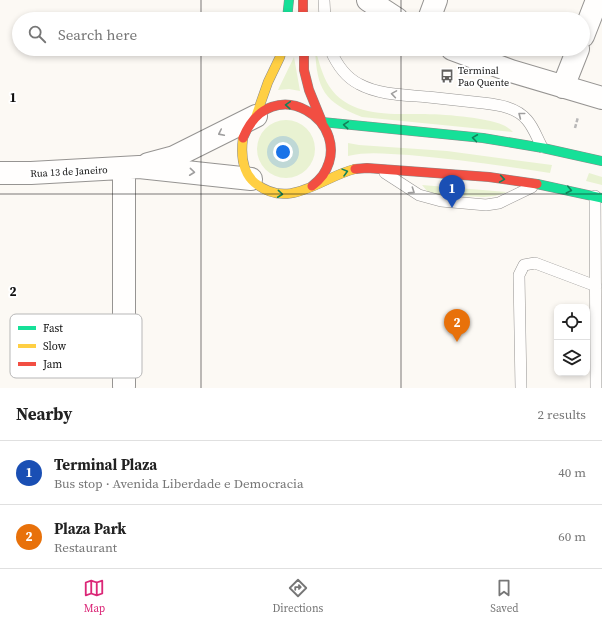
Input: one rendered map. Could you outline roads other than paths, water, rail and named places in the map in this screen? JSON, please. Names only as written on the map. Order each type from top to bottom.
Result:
[{"type":"street","points":[[288,12],[289,0]]},
{"type":"street","points":[[303,12],[304,0]]},
{"type":"street","points":[[368,0],[386,12]]},
{"type":"street","points":[[432,12],[436,0]]},
{"type":"street","points":[[590,18],[597,0]]},
{"type":"street","points":[[256,116],[268,82],[280,56]]},
{"type":"street","points":[[304,56],[304,70],[309,90],[322,122],[329,134],[331,149],[329,163],[322,176],[312,186]]},
{"type":"street","points":[[471,56],[563,87],[602,98]]},
{"type":"street","points":[[563,87],[575,56]]},
{"type":"street","points":[[599,197],[558,188],[489,177],[360,168],[338,174],[300,192],[286,194],[273,193],[261,188],[251,179],[244,167],[240,153],[241,139],[246,126],[256,116],[268,108],[283,104],[298,106],[311,112],[322,122],[339,125],[443,133],[542,147],[602,161]]},
{"type":"street","name":"Rua 13 de Janeiro","points":[[132,167],[174,157],[256,116]]},
{"type":"street","points":[[127,314],[132,167]]},
{"type":"street","name":"Rua 13 de Janeiro","points":[[0,173],[31,173],[132,167],[251,179]]},
{"type":"street","points":[[124,378],[124,386]]},
{"type":"lane","points":[[324,0],[325,12]]},
{"type":"lane","points":[[334,56],[340,67],[347,75],[357,83],[371,90],[506,106],[527,120],[542,147]]},
{"type":"lane","points":[[380,169],[419,195],[429,199],[441,201],[486,205],[499,203],[537,185]]},
{"type":"lane","points":[[596,388],[596,286],[599,197]]},
{"type":"lane","points":[[521,388],[518,275],[524,265],[535,263],[596,286]]},
{"type":"place","name":"Terminal Pao Quente","points":[[447,76]]},
{"type":"place","name":"Terminal Plaza","points":[[452,208]]},
{"type":"place","name":"Plaza Park","points":[[457,342]]}]
